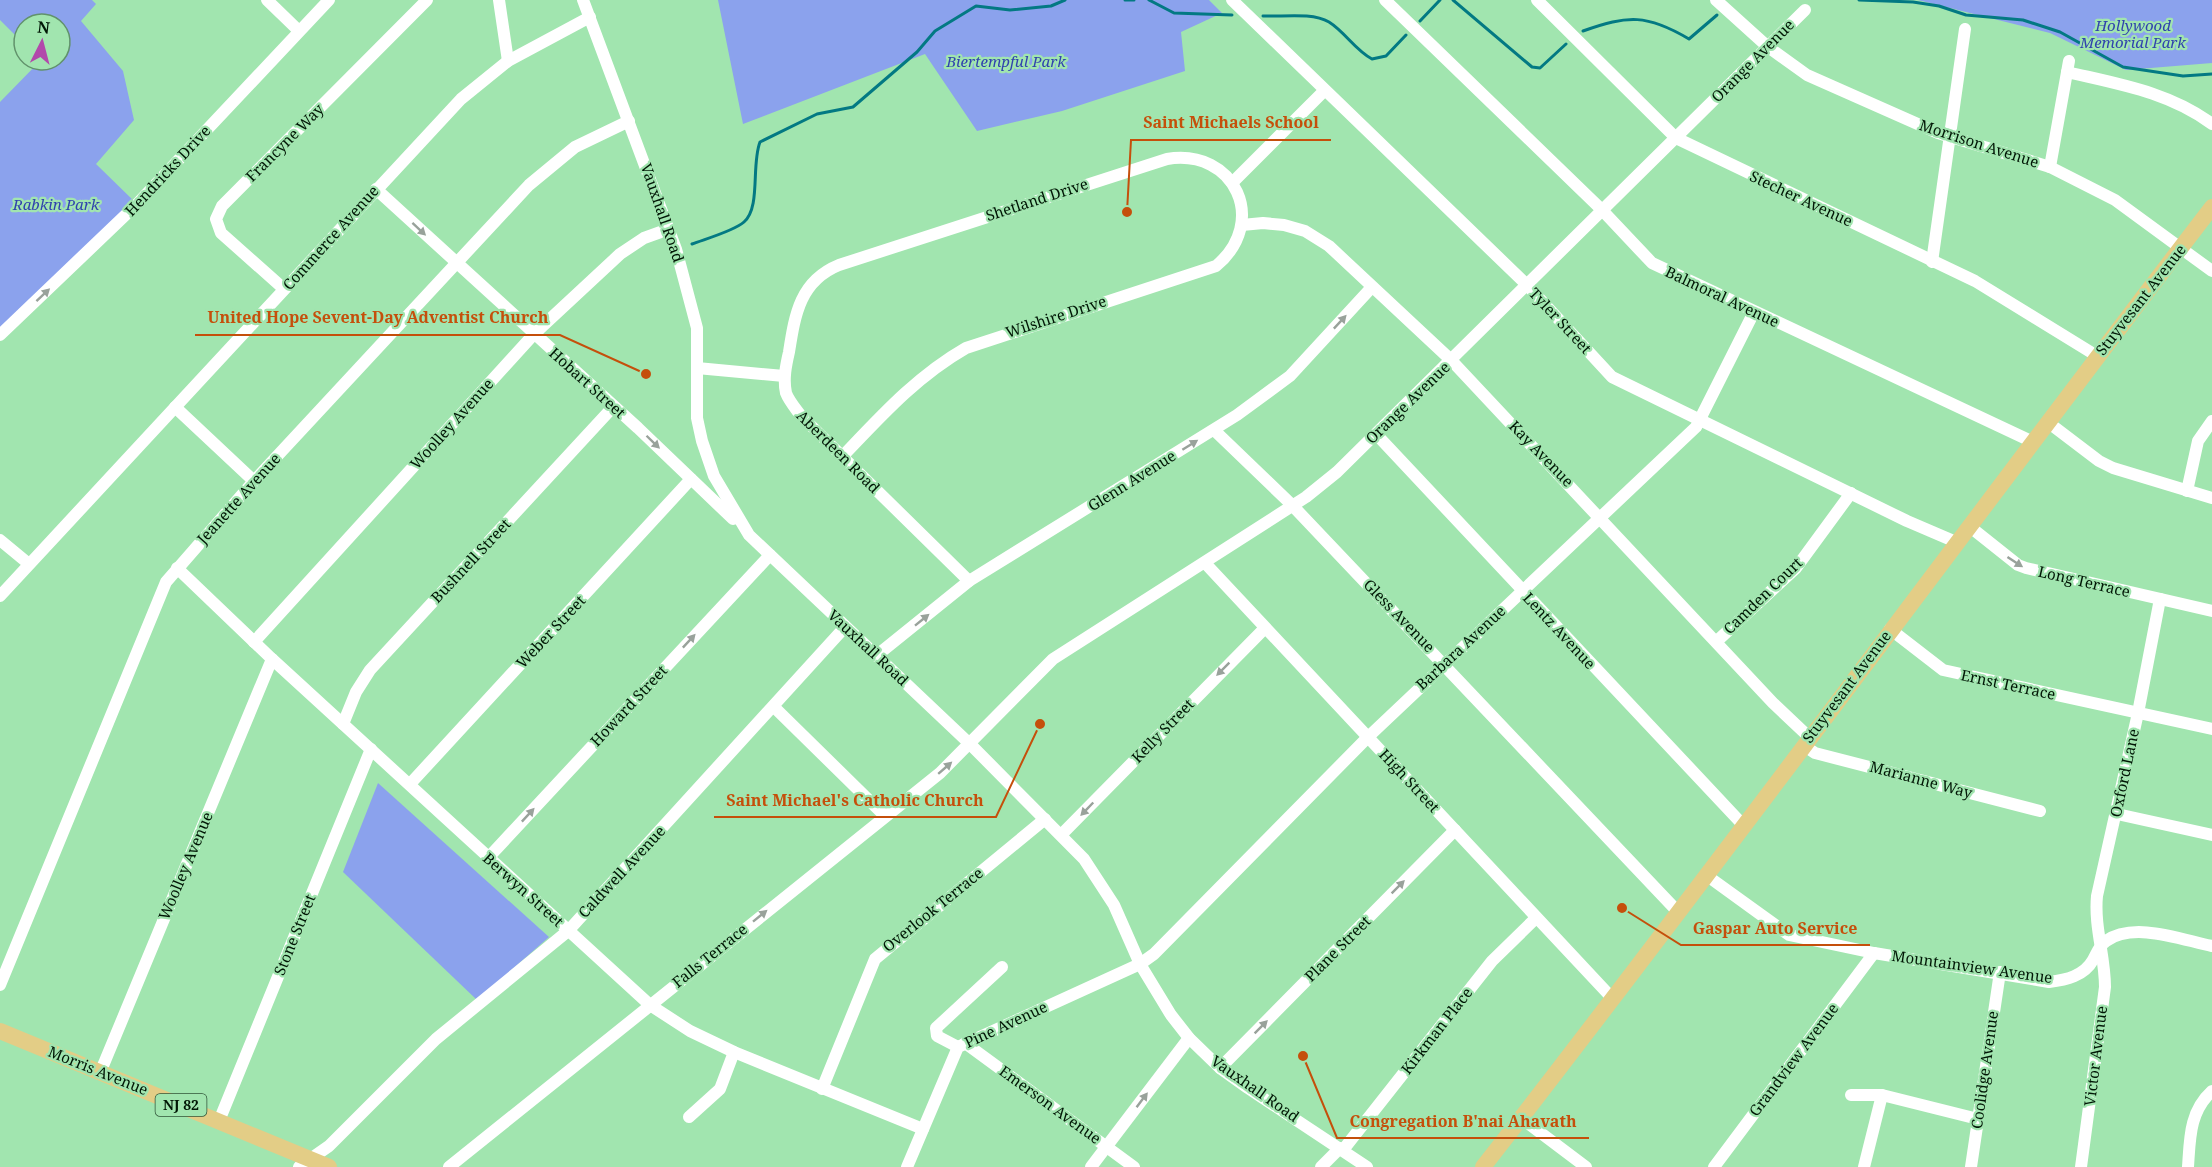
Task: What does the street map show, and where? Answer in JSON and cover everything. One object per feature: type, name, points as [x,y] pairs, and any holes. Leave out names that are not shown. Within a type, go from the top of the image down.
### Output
[{"type":"main road","name":"Stuyvesant Avenue","points":[[1483,1167],[1613,999],[1890,629],[2212,207]]},
{"type":"main road","name":"Morris Avenue","points":[[0,1031],[219,1121],[305,1163],[328,1167]]},
{"type":"street","points":[[267,0],[298,30]]},
{"type":"street","name":"Hendricks Drive","points":[[0,335],[107,235],[298,30],[329,0]]},
{"type":"street","name":"Francyne Way","points":[[284,289],[221,232],[216,219],[222,206],[427,0]]},
{"type":"street","points":[[499,0],[508,61]]},
{"type":"street","name":"Vauxhall Road","points":[[583,0],[669,229],[697,328],[698,418],[702,441],[714,476],[749,535],[971,745],[1062,834],[1084,859],[1105,891],[1140,964],[1171,1015],[1189,1038],[1221,1068],[1367,1167]]},
{"type":"street","name":"Tyler Street","points":[[1232,0],[1527,285],[1612,377],[1851,494],[1956,542]]},
{"type":"street","name":"Balmoral Avenue","points":[[1385,0],[1602,210],[1652,263],[2033,442]]},
{"type":"street","name":"Stecher Avenue","points":[[1536,0],[1676,138],[1974,281],[2097,356]]},
{"type":"street","name":"Morrison Avenue","points":[[1716,0],[1768,46],[1807,75],[1948,136],[2050,167],[2115,200],[2212,271]]},
{"type":"street","name":"Orange Avenue","points":[[971,745],[1031,678],[1053,659],[1205,563],[1337,472],[1805,10]]},
{"type":"street","name":"Commerce Avenue","points":[[0,596],[461,99],[508,61],[590,17]]},
{"type":"street","points":[[1932,262],[1965,28]]},
{"type":"street","points":[[2050,167],[2068,66],[2159,95],[2191,109],[2212,124]]},
{"type":"street","points":[[1242,225],[1242,206],[1232,183],[1324,91]]},
{"type":"street","name":"Jeanette Avenue","points":[[0,985],[164,585],[254,481],[455,262],[548,167],[575,147],[628,121]]},
{"type":"street","name":"Shetland Drive","points":[[784,376],[795,313],[800,299],[814,281],[839,265],[1167,159],[1185,156],[1209,163],[1232,183]]},
{"type":"street","name":"Hobart Street","points":[[376,189],[749,535]]},
{"type":"street","name":"Kay Avenue","points":[[1242,225],[1274,223],[1305,231],[1329,246],[1451,360],[1717,641],[1806,741]]},
{"type":"street","name":"Wilshire Drive","points":[[842,457],[908,388],[945,360],[989,339],[1212,268],[1233,248],[1242,225]]},
{"type":"street","name":"Woolley Avenue","points":[[254,642],[534,334],[620,254],[644,238],[669,229]]},
{"type":"street","name":"Glenn Avenue","points":[[876,656],[969,581],[1214,430],[1290,376],[1372,287]]},
{"type":"street","name":"Barbara Avenue","points":[[1140,964],[1154,954],[1367,738],[1702,420],[1754,312]]},
{"type":"street","points":[[697,368],[784,376]]},
{"type":"street","name":"Aberdeen Road","points":[[784,376],[786,394],[801,416],[969,581]]},
{"type":"street","points":[[175,407],[254,481]]},
{"type":"street","name":"Bushnell Street","points":[[343,724],[356,692],[370,670],[613,407]]},
{"type":"street","points":[[2187,491],[2198,441],[2212,421]]},
{"type":"street","points":[[2049,423],[2099,461],[2113,468],[2212,498]]},
{"type":"street","name":"Gless Avenue","points":[[1214,430],[1292,505],[1445,663],[1678,913]]},
{"type":"street","name":"Lentz Avenue","points":[[1376,434],[1744,826]]},
{"type":"street","name":"Weber Street","points":[[410,784],[691,479]]},
{"type":"street","name":"Camden Court","points":[[1717,641],[1796,568],[1851,494]]},
{"type":"street","name":"Long Terrace","points":[[1969,526],[2018,565],[2026,568],[2212,611]]},
{"type":"street","points":[[0,540],[29,564]]},
{"type":"street","name":"Howard Street","points":[[488,858],[770,555]]},
{"type":"street","name":"High Street","points":[[1205,563],[1613,999]]},
{"type":"street","name":"Berwyn Street","points":[[177,568],[272,659],[650,1005],[690,1031],[735,1052],[923,1129]]},
{"type":"street","name":"Oxford Lane","points":[[2100,946],[2096,917],[2097,896],[2138,713],[2160,599]]},
{"type":"street","name":"Caldwell Avenue","points":[[305,1163],[329,1146],[436,1039],[568,931],[845,627]]},
{"type":"street","name":"Kelly Street","points":[[1062,834],[1265,628]]},
{"type":"street","name":"Ernst Terrace","points":[[1890,629],[1943,670],[2212,729]]},
{"type":"street","name":"Woolley Avenue","points":[[100,1073],[272,659]]},
{"type":"street","points":[[774,707],[884,815]]},
{"type":"street","name":"Marianne Way","points":[[1806,741],[1815,753],[2040,811]]},
{"type":"street","name":"Falls Terrace","points":[[449,1167],[884,815],[940,773],[971,745]]},
{"type":"street","name":"Stone Street","points":[[219,1121],[371,749]]},
{"type":"street","points":[[2116,813],[2212,836]]},
{"type":"street","name":"Overlook Terrace","points":[[822,1089],[875,959],[1045,819]]},
{"type":"street","name":"Plane Street","points":[[1221,1068],[1455,830]]},
{"type":"street","name":"Mountainview Avenue","points":[[1706,875],[1789,935],[1874,953],[2000,972],[2049,982],[2066,979],[2084,971],[2100,946]]},
{"type":"street","name":"Kirkman Place","points":[[1321,1167],[1342,1149],[1492,961],[1536,918]]},
{"type":"street","points":[[2100,946],[2115,937],[2149,933],[2212,946]]},
{"type":"street","name":"Victor Avenue","points":[[2081,1167],[2105,987],[2105,964],[2100,946]]},
{"type":"street","name":"Grandview Avenue","points":[[1714,1167],[1874,953]]},
{"type":"street","name":"Pine Avenue","points":[[907,1167],[961,1045],[1140,964]]},
{"type":"street","name":"Emerson Avenue","points":[[1002,968],[936,1028],[937,1036],[961,1045],[1134,1167]]},
{"type":"street","name":"Coolidge Avenue","points":[[1971,1167],[2000,972]]},
{"type":"street","points":[[1091,1167],[1189,1038]]},
{"type":"street","points":[[689,1117],[720,1089],[735,1052]]},
{"type":"street","points":[[2188,1167],[2193,1118],[2202,1102],[2212,1091]]},
{"type":"street","points":[[1851,1095],[1882,1095],[1978,1119]]},
{"type":"street","points":[[1864,1167],[1882,1095]]},
{"type":"street","points":[[1521,1118],[1586,1167]]},
{"type":"green space","name":"Rabkin Park","points":[[0,0],[92,0],[96,4],[81,21],[123,71],[134,120],[96,164],[137,204],[0,337],[0,102],[29,72],[72,72],[72,12],[12,12],[12,32],[0,20]]},
{"type":"green space","name":"Biertempful Park","points":[[718,0],[1209,0],[1222,13],[1181,32],[1185,71],[1062,111],[977,131],[925,54],[743,124]]},
{"type":"green space","name":"Hollywood Memorial Park","points":[[1918,0],[2212,0],[2212,63],[2126,70],[2050,33]]},
{"type":"green space","points":[[378,783],[549,937],[477,1000],[343,872]]},
{"type":"waterway","points":[[692,244],[733,229],[744,222],[749,215],[754,196],[757,151],[760,142],[817,114],[853,107],[917,52],[935,31],[976,6],[1010,10],[1051,6],[1065,0]]},
{"type":"waterway","points":[[1125,0],[1134,0]]},
{"type":"waterway","points":[[1149,0],[1174,13],[1232,15]]},
{"type":"waterway","points":[[1420,21],[1440,0]]},
{"type":"waterway","points":[[1453,0],[1532,67],[1540,68],[1566,44]]},
{"type":"waterway","points":[[1859,0],[1913,2],[1939,6],[1966,15],[2023,20],[2060,32],[2123,67],[2183,76],[2212,74]]},
{"type":"waterway","points":[[1583,31],[1613,22],[1637,20],[1661,25],[1689,39],[1717,15]]},
{"type":"waterway","points":[[1263,16],[1306,16],[1322,19],[1335,26],[1360,51],[1372,59],[1386,56],[1406,35]]},
{"type":"place","name":"Saint Michaels School","points":[[1127,212]]},
{"type":"place","name":"United Hope Sevent-Day Adventist Church","points":[[646,374]]},
{"type":"place","name":"Saint Michael's Catholic Church","points":[[1040,724]]},
{"type":"place","name":"Gaspar Auto Service","points":[[1622,908]]},
{"type":"place","name":"Congregation B'nai Ahavath","points":[[1303,1056]]}]
